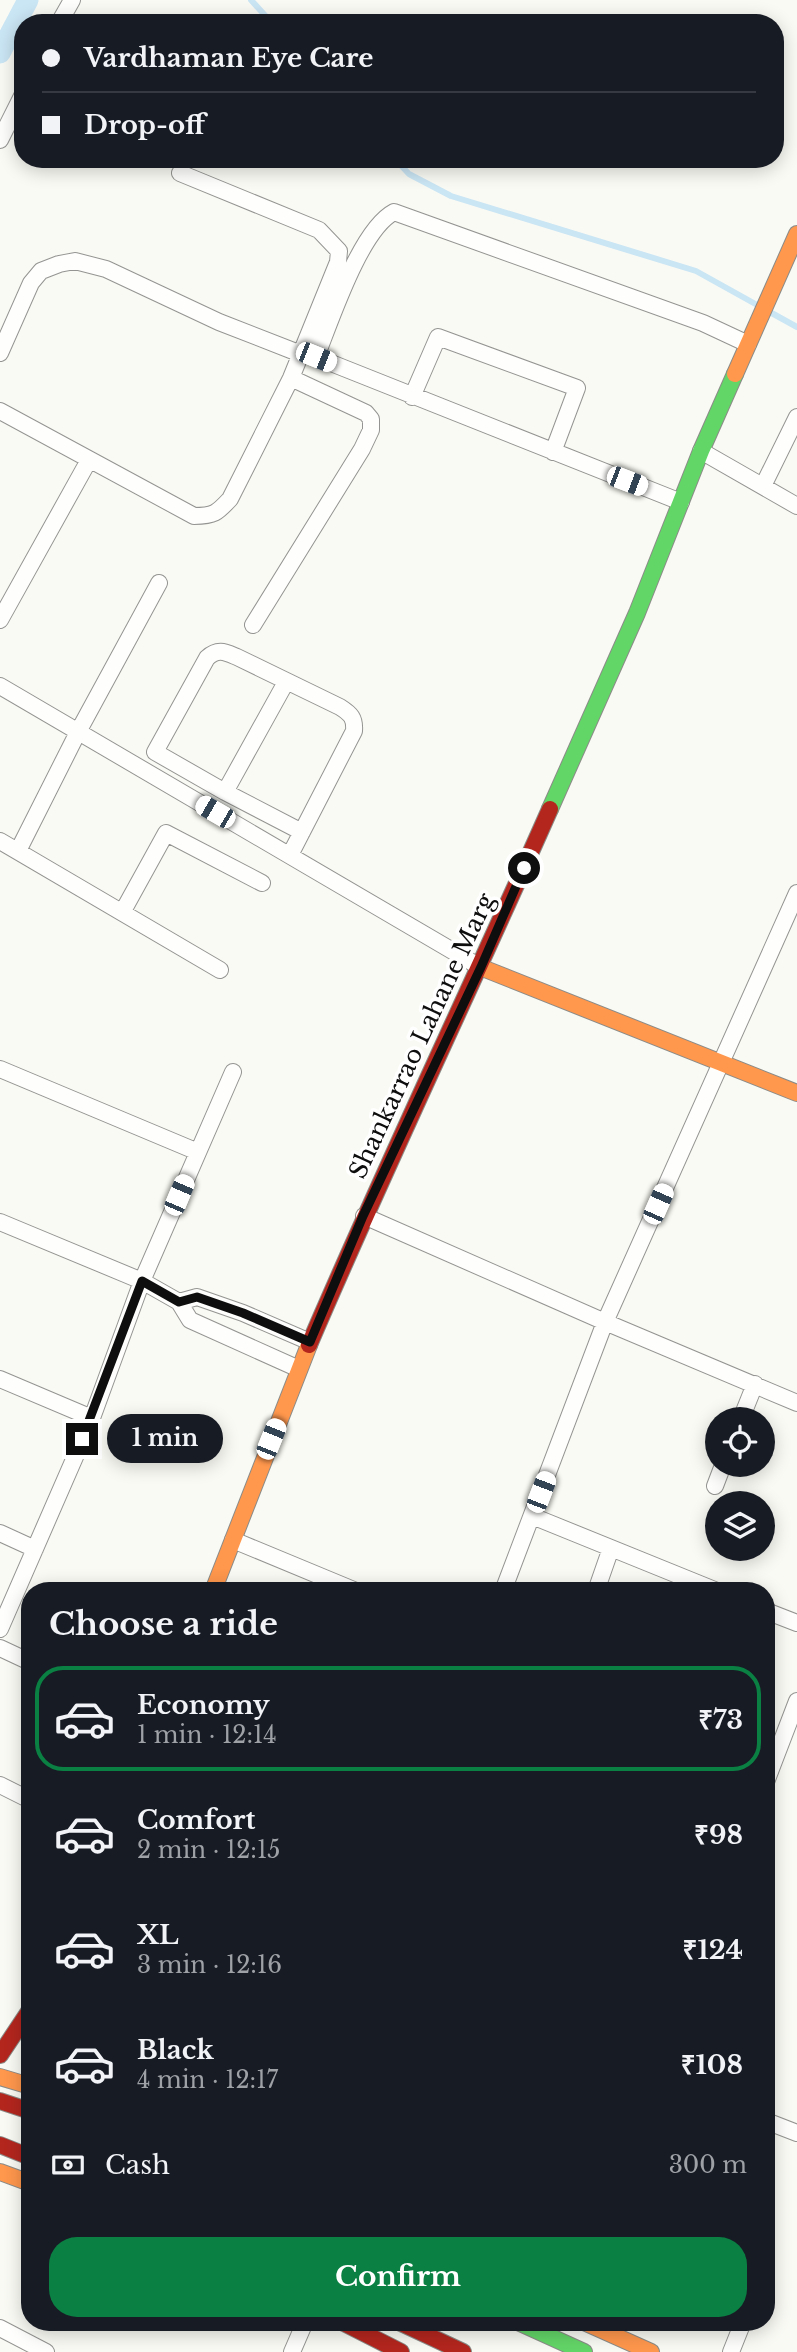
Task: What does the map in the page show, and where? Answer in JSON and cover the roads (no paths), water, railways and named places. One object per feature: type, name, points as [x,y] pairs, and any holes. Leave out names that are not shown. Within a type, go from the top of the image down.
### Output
[{"type":"main road","name":"Shankarrao Lahane Marg","points":[[217,1582],[299,1369],[363,1216],[481,967],[637,613],[701,450],[797,234]]},
{"type":"main road","points":[[481,967],[797,1093]]},
{"type":"main road","points":[[0,2055],[21,2024]]},
{"type":"main road","points":[[0,2077],[21,2084]]},
{"type":"main road","points":[[0,2102],[21,2108]]},
{"type":"main road","points":[[0,2145],[21,2153]]},
{"type":"main road","points":[[0,2172],[21,2180]]},
{"type":"main road","points":[[360,2331],[401,2352]]},
{"type":"main road","points":[[418,2331],[463,2352]]},
{"type":"main road","points":[[538,2331],[584,2352]]},
{"type":"main road","points":[[604,2331],[651,2352]]},
{"type":"street","points":[[0,140],[14,112]]},
{"type":"street","points":[[0,411],[194,516],[208,516],[218,512],[230,499],[291,378],[338,262],[339,251],[319,230],[180,173]]},
{"type":"street","points":[[681,502],[316,357],[359,255],[382,218],[394,212],[703,323],[748,344]]},
{"type":"street","points":[[0,353],[31,283],[41,271],[75,261],[106,269],[219,322],[301,354]]},
{"type":"street","points":[[412,397],[438,337],[577,388],[553,452]]},
{"type":"street","points":[[253,625],[362,449],[371,430],[371,418],[366,413],[291,378]]},
{"type":"street","points":[[763,486],[797,417]]},
{"type":"street","points":[[701,450],[797,506]]},
{"type":"street","points":[[0,620],[89,460]]},
{"type":"street","points":[[18,851],[78,732],[159,583]]},
{"type":"street","points":[[290,855],[302,832],[354,731],[355,721],[351,714],[340,707],[237,657],[221,651],[213,652],[207,658],[155,752],[302,832]]},
{"type":"street","points":[[225,792],[286,682]]},
{"type":"street","points":[[0,686],[481,967]]},
{"type":"street","points":[[123,911],[166,833],[262,883]]},
{"type":"street","points":[[0,841],[220,970]]},
{"type":"street","points":[[506,1582],[606,1322],[797,893]]},
{"type":"street","points":[[0,1069],[198,1152]]},
{"type":"street","points":[[0,1629],[92,1418],[142,1281],[233,1072]]},
{"type":"street","points":[[363,1216],[797,1403]]},
{"type":"street","points":[[0,1222],[142,1281],[179,1302],[190,1320],[299,1369]]},
{"type":"street","points":[[179,1302],[197,1297],[243,1313],[310,1342]]},
{"type":"street","points":[[0,1379],[92,1418]]},
{"type":"street","points":[[746,1407],[755,1384]]},
{"type":"street","points":[[715,1486],[718,1477]]},
{"type":"street","points":[[532,1516],[695,1582]]},
{"type":"street","points":[[0,1533],[35,1549]]},
{"type":"street","points":[[233,1540],[334,1582]]},
{"type":"street","points":[[599,1582],[611,1548]]},
{"type":"street","points":[[775,1614],[797,1623]]},
{"type":"street","points":[[0,1648],[21,1658]]},
{"type":"street","points":[[775,1764],[793,1727],[797,1701]]},
{"type":"street","points":[[0,1785],[21,1796]]},
{"type":"street","points":[[775,2124],[797,2133]]},
{"type":"street","points":[[0,2328],[46,2352]]},
{"type":"street","points":[[292,2352],[301,2331]]},
{"type":"street","points":[[732,2352],[740,2331]]},
{"type":"waterway","points":[[21,14],[28,0]]},
{"type":"waterway","points":[[251,0],[264,14]]},
{"type":"waterway","points":[[0,53],[14,26]]},
{"type":"waterway","points":[[403,168],[409,174],[451,196],[696,271],[759,306]]},
{"type":"waterway","points":[[768,311],[797,327]]}]
